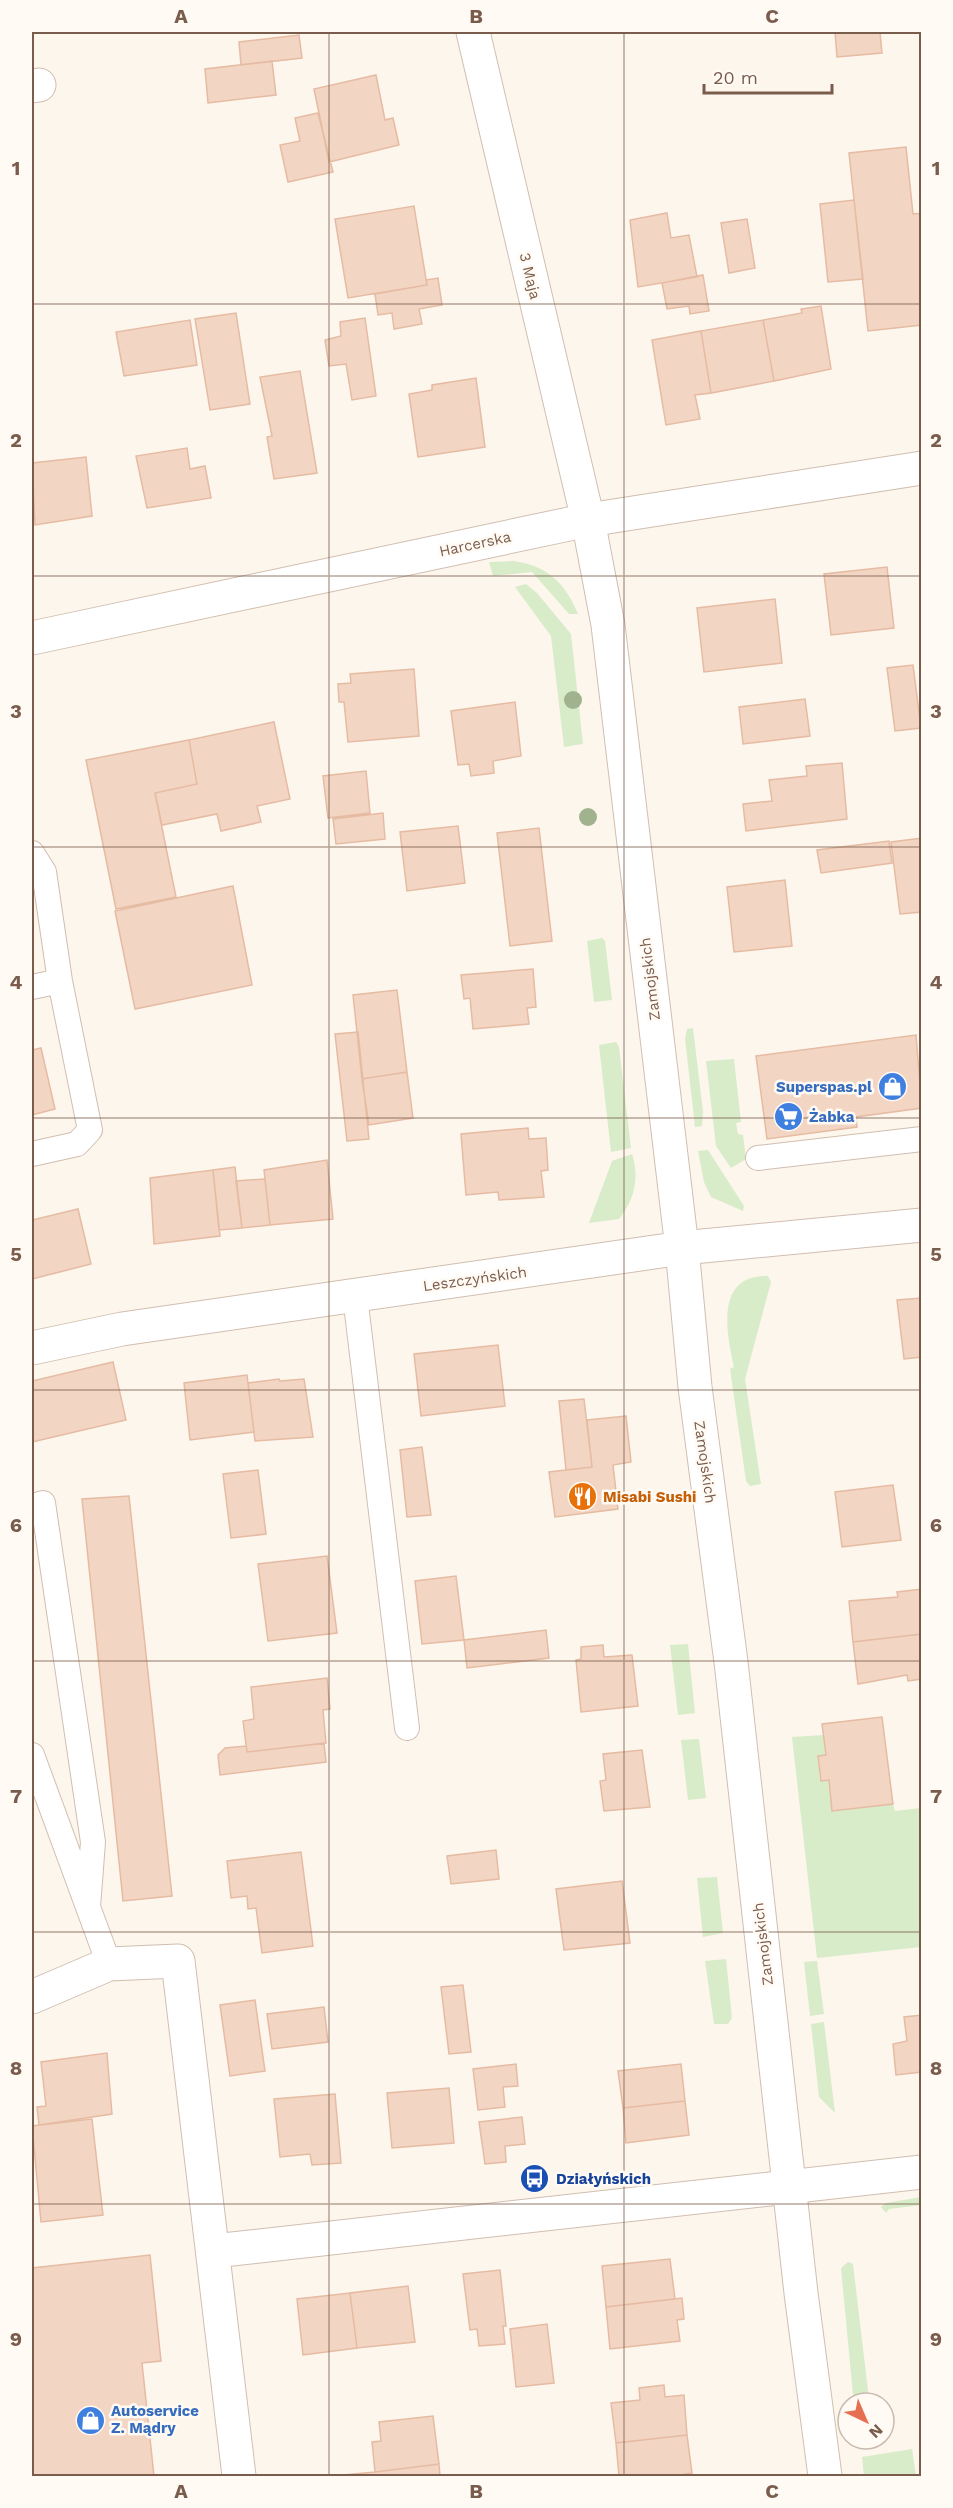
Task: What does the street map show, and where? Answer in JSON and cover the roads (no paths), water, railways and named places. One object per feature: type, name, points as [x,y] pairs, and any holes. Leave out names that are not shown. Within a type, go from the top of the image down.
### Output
[{"type":"street","name":"3 Maja","points":[[473,32],[588,520]]},
{"type":"street","name":"Harcerska","points":[[32,638],[588,520],[921,468]]},
{"type":"street","name":"Zamojskich","points":[[588,520],[608,625],[618,700],[682,1248],[695,1387],[731,1662],[801,2293],[825,2476]]},
{"type":"street","name":"Leszczyńskich","points":[[32,1348],[122,1329],[682,1248],[921,1225]]},
{"type":"street","points":[[32,1997],[109,1964],[178,1961],[239,2476]]},
{"type":"street","points":[[214,2251],[921,2172]]},
{"type":"lane","points":[[32,853],[44,872],[60,981],[90,1130],[77,1144],[32,1154]]},
{"type":"lane","points":[[32,987],[60,981]]},
{"type":"lane","points":[[758,1158],[921,1139]]},
{"type":"lane","points":[[355,1296],[407,1728]]},
{"type":"lane","points":[[32,1506],[43,1503],[93,1842],[88,1907]]},
{"type":"lane","points":[[32,1755],[109,1964]]},
{"type":"place","name":"Superspas.pl","points":[[893,1087]]},
{"type":"place","name":"Żabka","points":[[788,1117]]},
{"type":"place","name":"Misabi Sushi","points":[[582,1497]]},
{"type":"place","name":"Działyńskich","points":[[535,2179]]},
{"type":"place","name":"Autoservice Z. Mądry","points":[[90,2420]]}]
